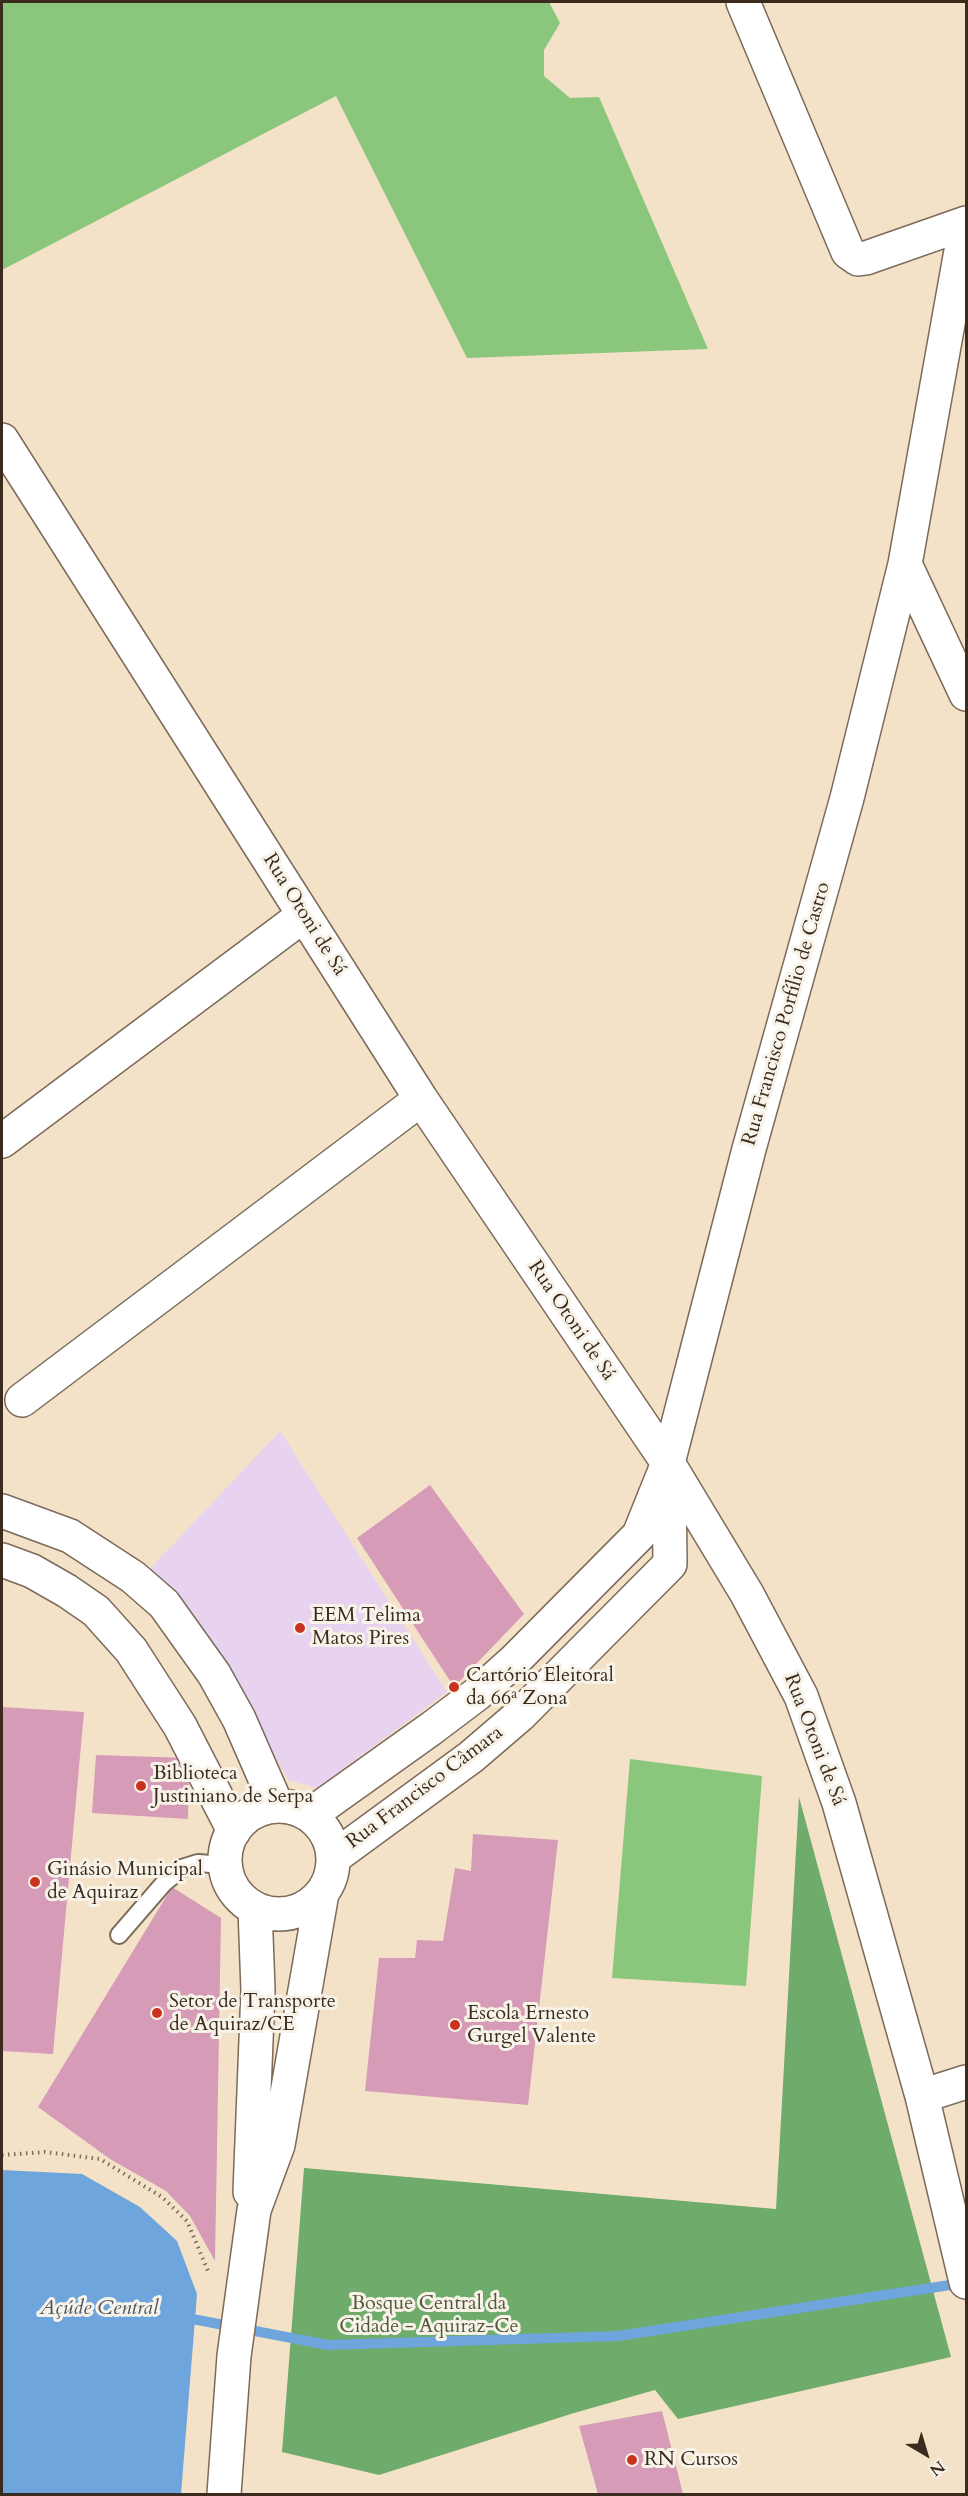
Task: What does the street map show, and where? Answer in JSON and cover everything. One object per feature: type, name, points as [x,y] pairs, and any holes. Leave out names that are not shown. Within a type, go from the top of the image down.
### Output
[{"type":"street","points":[[742,2],[848,252],[858,259],[866,258],[966,223]]},
{"type":"street","name":"Rua Francisco Porfílio de Castro","points":[[668,1464],[748,1149],[847,798],[905,564],[966,223]]},
{"type":"street","name":"Rua Otoni de Sá","points":[[2,440],[421,1100],[668,1464],[747,1594],[801,1696],[839,1803],[922,2096],[966,2282]]},
{"type":"street","points":[[905,564],[966,694]]},
{"type":"street","points":[[2,1141],[304,915]]},
{"type":"street","points":[[22,1400],[421,1100]]},
{"type":"street","points":[[310,1815],[477,1694],[514,1660],[639,1535],[668,1464]]},
{"type":"street","name":"Rua Francisco Câmara","points":[[333,1858],[471,1757],[520,1715],[670,1564],[668,1464]]},
{"type":"street","points":[[2,1511],[70,1536],[133,1577],[164,1604],[214,1674],[239,1719],[277,1806]]},
{"type":"street","points":[[2,1560],[32,1571],[96,1611],[131,1650],[180,1726],[234,1831]]},
{"type":"street","points":[[224,2494],[234,2356],[254,2210],[278,2145],[322,1893],[331,1876],[333,1858],[330,1841],[322,1826],[310,1815],[294,1807],[277,1806],[260,1809],[245,1818],[234,1831],[226,1846],[225,1864],[235,1890],[255,1909],[273,1914],[292,1913],[322,1893]]},
{"type":"street","points":[[254,2210],[250,2188],[258,1990],[255,1909]]},
{"type":"street","points":[[922,2096],[966,2082]]},
{"type":"lane","points":[[119,1935],[164,1883],[182,1868],[198,1863],[225,1864]]},
{"type":"path","points":[[2,2155],[45,2152],[100,2159],[162,2197],[187,2221],[208,2268],[210,2280]]},
{"type":"shaded area","name":"EEM Telima Matos Pires","points":[[280,1431],[447,1692],[317,1788],[288,1780],[240,1687],[150,1569]]},
{"type":"green space","points":[[2,2],[549,2],[560,23],[544,50],[544,76],[570,98],[599,97],[708,349],[467,358],[336,96],[2,270]]},
{"type":"green space","points":[[630,1759],[762,1776],[746,1986],[612,1978]]},
{"type":"green space","name":"Bosque Central da Cidade - Aquiraz-Ce","points":[[799,1797],[951,2357],[678,2419],[655,2390],[574,2413],[379,2475],[282,2452],[304,2168],[776,2209]]},
{"type":"water","name":"Açúde Central","points":[[2,2170],[82,2174],[140,2207],[177,2241],[197,2294],[181,2494],[2,2494]]},
{"type":"building","points":[[430,1485],[524,1614],[454,1687],[357,1538]]},
{"type":"building","name":"Ginásio Municipal de Aquiraz","points":[[2,1707],[84,1712],[53,2054],[2,2051]]},
{"type":"building","name":"Biblioteca Justiniano de Serpa","points":[[96,1755],[189,1758],[188,1819],[92,1813]]},
{"type":"building","name":"Escola Ernesto Gurgel Valente","points":[[473,1834],[558,1840],[528,2105],[365,2091],[379,1958],[415,1958],[417,1940],[443,1941],[455,1868],[471,1871]]},
{"type":"building","name":"Setor de Transporte de Aquiraz/CE","points":[[172,1887],[221,1918],[215,2261],[190,2216],[166,2191],[110,2159],[38,2107]]},
{"type":"building","name":"RN Cursos","points":[[662,2411],[683,2494],[598,2494],[579,2426]]},
{"type":"waterway","points":[[182,2317],[328,2345],[618,2336],[963,2283]]},
{"type":"place","name":"EEM Telima Matos Pires","points":[[300,1628]]},
{"type":"place","name":"Cartório Eleitoral da 66ª Zona","points":[[454,1687]]},
{"type":"place","name":"Biblioteca Justiniano de Serpa","points":[[141,1786]]},
{"type":"place","name":"Ginásio Municipal de Aquiraz","points":[[35,1882]]},
{"type":"place","name":"Setor de Transporte de Aquiraz/CE","points":[[157,2013]]},
{"type":"place","name":"Escola Ernesto Gurgel Valente","points":[[455,2025]]},
{"type":"place","name":"RN Cursos","points":[[632,2460]]}]
